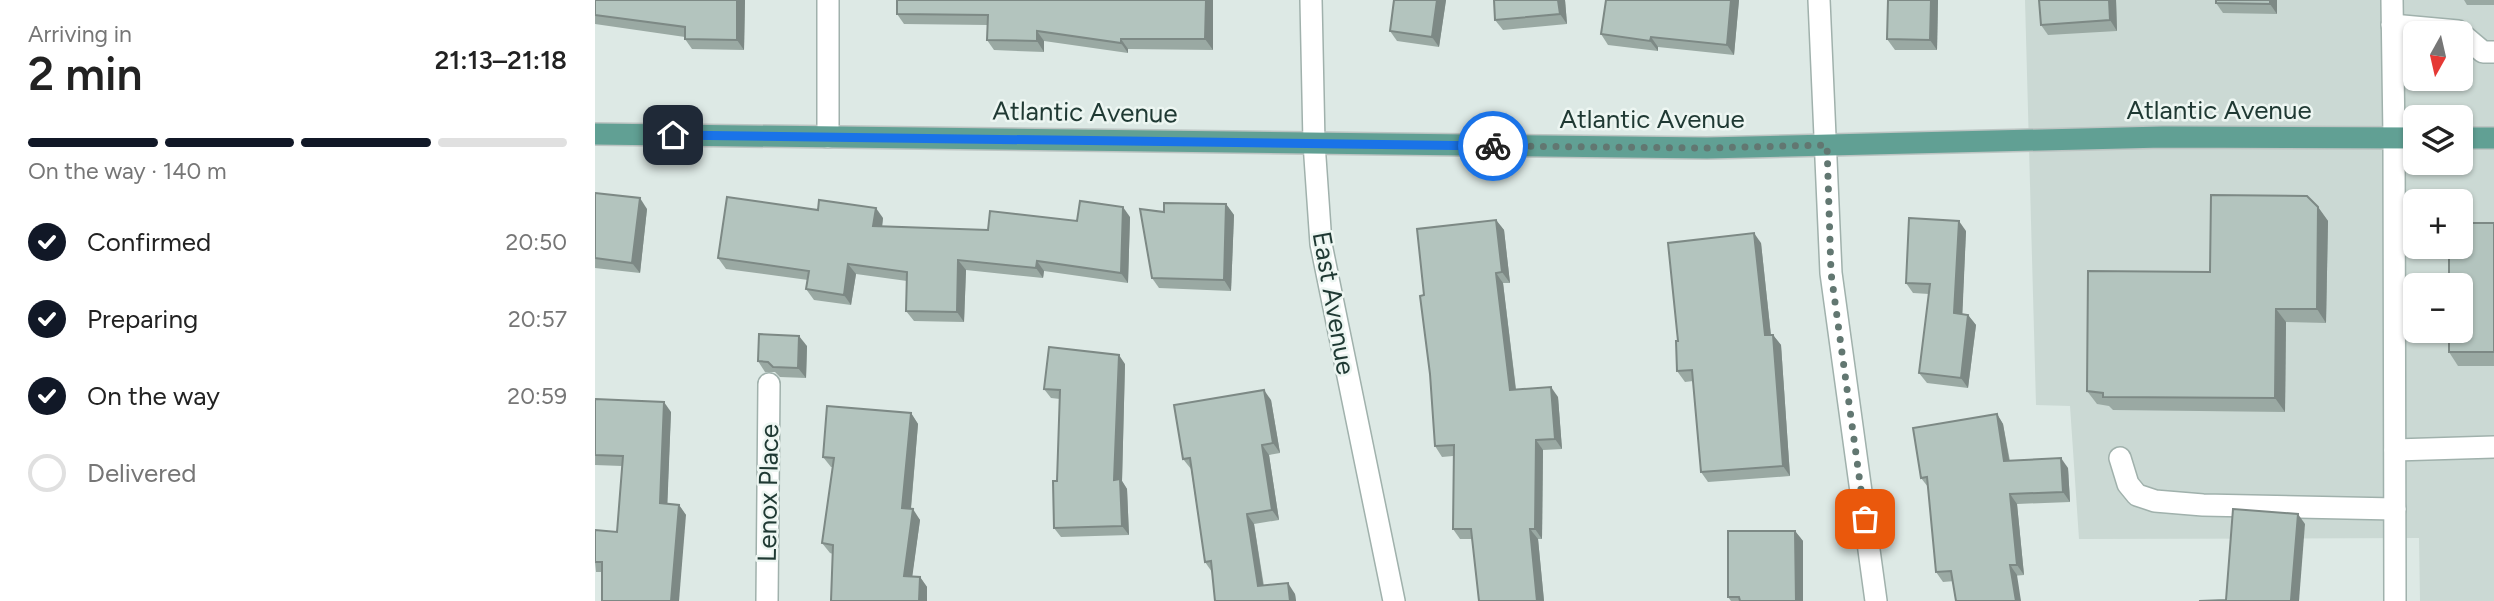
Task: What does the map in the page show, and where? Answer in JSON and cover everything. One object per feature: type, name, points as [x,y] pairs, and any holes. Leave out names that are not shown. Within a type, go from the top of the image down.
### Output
[{"type":"main road","name":"Atlantic Avenue","points":[[595,134],[1707,148],[2164,137],[2403,138]]},
{"type":"main road","points":[[2473,138],[2494,138]]},
{"type":"street","points":[[828,0],[828,137]]},
{"type":"street","name":"East Avenue","points":[[1311,0],[1314,143],[1321,244],[1394,601]]},
{"type":"street","points":[[1819,0],[1831,273],[1876,601]]},
{"type":"street","points":[[2392,0],[2392,25],[2403,121]]},
{"type":"street","points":[[2392,25],[2458,31],[2483,52],[2494,52]]},
{"type":"street","points":[[2395,601],[2395,450],[2404,175]]},
{"type":"street","name":"Lenox Place","points":[[767,601],[769,384]]},
{"type":"street","points":[[2395,450],[2494,447]]},
{"type":"street","points":[[2120,458],[2129,484],[2137,495],[2155,500],[2203,505],[2395,509]]},
{"type":"shaded area","points":[[2025,0],[2494,0],[2494,601],[2420,601],[2419,538],[2079,539],[2070,406],[2036,405]]},
{"type":"building","points":[[595,0],[737,0],[737,40],[685,39],[685,27],[595,15]]},
{"type":"building","points":[[897,0],[1206,0],[1205,39],[1121,39],[1121,43],[1037,31],[1037,41],[987,40],[988,15],[897,14]]},
{"type":"building","points":[[1394,0],[1437,0],[1432,37],[1390,31]]},
{"type":"building","points":[[1494,0],[1558,0],[1560,14],[1495,20]]},
{"type":"building","points":[[1606,0],[1731,0],[1727,45],[1651,37],[1650,41],[1601,34]]},
{"type":"building","points":[[1888,0],[1931,0],[1930,40],[1887,39]]},
{"type":"building","points":[[2039,0],[2109,0],[2110,20],[2041,25]]},
{"type":"building","points":[[2216,0],[2270,0],[2270,4],[2216,3]]},
{"type":"building","points":[[595,193],[640,198],[632,263],[595,258]]},
{"type":"building","points":[[2211,195],[2307,196],[2318,207],[2317,309],[2276,309],[2275,398],[2103,397],[2103,393],[2087,391],[2088,271],[2210,272]]},
{"type":"building","points":[[727,197],[818,210],[819,200],[876,208],[873,226],[988,230],[990,211],[1077,221],[1080,201],[1123,207],[1121,273],[1037,261],[1036,268],[958,260],[957,312],[906,311],[907,272],[848,264],[844,295],[806,289],[809,271],[718,258]]},
{"type":"building","points":[[1164,203],[1226,204],[1224,280],[1152,278],[1140,209],[1164,212]]},
{"type":"building","points":[[1909,218],[1959,221],[1954,313],[1968,315],[1961,378],[1919,373],[1930,284],[1906,283]]},
{"type":"building","points":[[1496,220],[1502,272],[1496,273],[1510,390],[1551,387],[1555,439],[1536,440],[1535,529],[1530,529],[1537,601],[1479,601],[1471,529],[1453,529],[1454,445],[1435,446],[1430,374],[1420,296],[1424,295],[1417,229]]},
{"type":"building","points":[[2473,223],[2494,223],[2494,352],[2449,352],[2449,343],[2473,343],[2473,273],[2449,273],[2449,259],[2473,259]]},
{"type":"building","points":[[1754,233],[1765,335],[1773,335],[1783,466],[1701,472],[1692,370],[1677,371],[1678,341],[1668,243]]},
{"type":"building","points":[[759,334],[799,336],[798,368],[773,367],[768,362],[758,361]]},
{"type":"building","points":[[1049,347],[1119,355],[1114,480],[1120,479],[1122,526],[1054,528],[1053,481],[1057,481],[1060,390],[1044,389]]},
{"type":"building","points":[[1264,390],[1273,443],[1262,445],[1272,510],[1247,514],[1258,586],[1288,583],[1290,601],[1215,601],[1211,561],[1205,562],[1190,458],[1183,459],[1174,405]]},
{"type":"building","points":[[595,399],[664,402],[660,503],[679,505],[671,601],[602,601],[602,562],[595,562],[595,530],[617,532],[623,456],[595,455]]},
{"type":"building","points":[[827,406],[911,413],[902,508],[913,509],[904,576],[920,577],[919,601],[831,601],[833,545],[822,543],[834,458],[823,457]]},
{"type":"building","points":[[1997,414],[2004,461],[2061,458],[2063,492],[2010,494],[2017,565],[2010,565],[2016,601],[1956,601],[1951,571],[1936,572],[1927,477],[1921,478],[1913,428]]},
{"type":"building","points":[[2233,509],[2298,514],[2291,600],[2296,601],[2199,601],[2226,600]]},
{"type":"building","points":[[1728,531],[1795,531],[1796,601],[1740,601],[1739,597],[1728,597]]},
{"type":"way so far","points":[[1493,146],[1707,148],[1827,145],[1831,273],[1865,519]]},
{"type":"route","points":[[673,135],[1493,146]]}]
